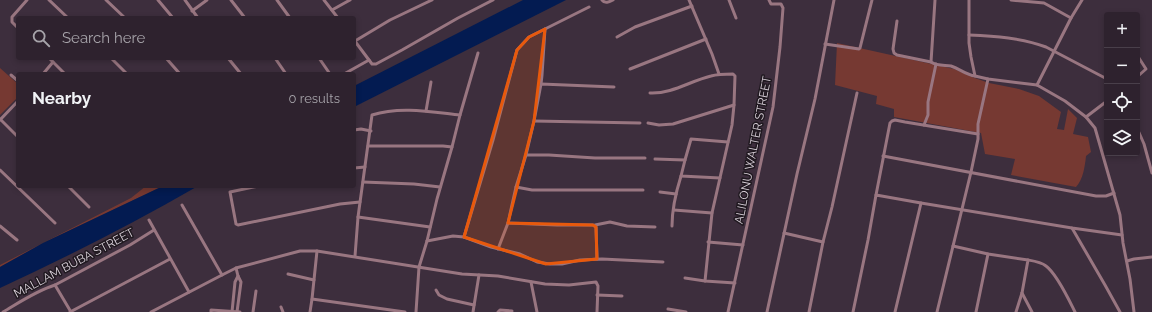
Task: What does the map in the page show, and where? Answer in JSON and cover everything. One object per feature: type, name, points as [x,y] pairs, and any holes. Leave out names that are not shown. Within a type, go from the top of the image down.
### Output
[{"type":"street","points":[[16,26],[12,22],[12,17],[27,0]]},
{"type":"street","points":[[49,0],[66,16]]},
{"type":"street","points":[[106,0],[123,16]]},
{"type":"street","points":[[158,0],[171,16]]},
{"type":"street","points":[[185,0],[196,16]]},
{"type":"street","points":[[192,11],[208,0]]},
{"type":"street","points":[[231,0],[243,16]]},
{"type":"street","points":[[277,0],[289,16]]},
{"type":"street","points":[[324,0],[336,16]]},
{"type":"street","points":[[332,10],[350,0]]},
{"type":"street","points":[[356,39],[390,20],[432,0]]},
{"type":"street","points":[[356,41],[372,64],[376,64],[493,0]]},
{"type":"street","points":[[602,0],[607,3],[613,0]]},
{"type":"street","points":[[689,0],[719,74]]},
{"type":"street","points":[[728,0],[736,18]]},
{"type":"street","name":"ALILONU WALTER STREET","points":[[728,312],[773,108],[780,46],[782,6],[781,4],[771,4],[769,0]]},
{"type":"street","points":[[767,312],[815,99],[834,0]]},
{"type":"street","points":[[825,44],[859,49],[872,0]]},
{"type":"street","points":[[931,62],[935,0]]},
{"type":"street","points":[[969,0],[970,57],[975,76]]},
{"type":"street","points":[[1011,0],[1044,3],[1071,18]]},
{"type":"street","points":[[1037,85],[1071,18],[1082,0]]},
{"type":"street","points":[[617,37],[635,27],[692,6]]},
{"type":"street","points":[[464,237],[493,140],[517,50],[529,37],[589,7]]},
{"type":"street","points":[[897,21],[893,49],[894,53],[897,55],[951,66],[971,76],[1037,85],[1065,101],[1086,117],[1095,128],[1120,215],[1134,312]]},
{"type":"street","points":[[498,249],[508,223],[516,186],[526,155],[534,120],[541,84],[546,29]]},
{"type":"street","points":[[969,35],[992,36],[1027,41],[1042,45],[1104,77]]},
{"type":"street","points":[[630,69],[706,39]]},
{"type":"street","points":[[416,312],[419,267],[478,53]]},
{"type":"street","points":[[112,60],[125,72]]},
{"type":"street","points":[[168,60],[178,72]]},
{"type":"street","points":[[230,60],[239,72]]},
{"type":"street","points":[[276,60],[285,72]]},
{"type":"street","points":[[320,60],[329,72]]},
{"type":"street","points":[[348,72],[369,60]]},
{"type":"street","points":[[1140,60],[1146,69],[1140,74]]},
{"type":"street","points":[[45,72],[53,62],[63,72]]},
{"type":"street","points":[[924,125],[928,115],[928,102],[936,64]]},
{"type":"street","points":[[650,93],[658,93],[677,88],[719,74],[733,74],[735,76],[732,125],[712,213],[705,281]]},
{"type":"street","points":[[11,75],[16,80]]},
{"type":"street","points":[[937,312],[971,172],[978,139],[978,124],[988,79]]},
{"type":"street","points":[[426,111],[431,82]]},
{"type":"street","points":[[541,84],[614,86]]},
{"type":"street","points":[[809,312],[823,242],[858,93]]},
{"type":"street","points":[[16,103],[0,120],[16,135]]},
{"type":"street","points":[[1086,117],[1104,103]]},
{"type":"street","points":[[648,122],[659,125],[673,124],[734,105]]},
{"type":"street","points":[[355,256],[358,217],[372,116],[375,114],[398,111],[426,111],[460,115]]},
{"type":"street","points":[[534,120],[640,123]]},
{"type":"street","points":[[853,312],[890,123],[896,120],[978,134]]},
{"type":"street","points":[[356,130],[371,130]]},
{"type":"street","points":[[1140,135],[1152,173]]},
{"type":"street","points":[[672,226],[672,215],[676,194],[691,139],[728,142]]},
{"type":"street","points":[[368,146],[452,147]]},
{"type":"street","points":[[526,155],[595,158],[645,158]]},
{"type":"street","points":[[883,156],[1096,196],[1106,196],[1114,193]]},
{"type":"street","points":[[655,159],[685,160]]},
{"type":"street","points":[[356,168],[365,167]]},
{"type":"street","points":[[0,170],[16,185]]},
{"type":"street","points":[[682,176],[720,178]]},
{"type":"street","points":[[363,182],[414,184],[440,187]]},
{"type":"street","points":[[516,186],[532,190],[643,190]]},
{"type":"street","points":[[19,188],[55,223]]},
{"type":"street","points":[[70,188],[89,208]]},
{"type":"street","points":[[249,188],[230,192],[236,224],[238,225],[340,204],[360,202]]},
{"type":"street","points":[[660,192],[676,194]]},
{"type":"street","points":[[876,195],[962,211],[1122,235]]},
{"type":"street","points":[[895,312],[921,203]]},
{"type":"street","points":[[182,205],[222,275]]},
{"type":"street","points":[[674,210],[712,213]]},
{"type":"street","points":[[358,217],[430,227]]},
{"type":"street","points":[[148,220],[189,292]]},
{"type":"street","points":[[508,223],[595,226],[610,222],[627,226],[655,227]]},
{"type":"street","points":[[0,226],[17,240]]},
{"type":"street","points":[[595,226],[597,259]]},
{"type":"street","points":[[1072,228],[1106,285],[1120,312]]},
{"type":"street","name":"MALLAM BUBA STREET","points":[[3,312],[130,245],[154,230]]},
{"type":"street","points":[[784,233],[823,242]]},
{"type":"street","points":[[427,241],[452,236],[464,237],[498,249],[520,254],[537,262],[550,264],[562,264],[580,260],[597,259],[663,262]]},
{"type":"street","points":[[708,242],[743,245]]},
{"type":"street","points":[[953,246],[988,254],[1038,262],[1046,266],[1052,272],[1075,312]]},
{"type":"street","points":[[153,312],[236,268],[300,251],[317,251],[355,256],[419,267],[498,276],[545,284],[569,285],[596,282],[598,284],[597,312]]},
{"type":"street","points":[[310,312],[317,251]]},
{"type":"street","points":[[976,312],[988,254]]},
{"type":"street","points":[[1127,261],[1152,257]]},
{"type":"street","points":[[55,285],[71,312],[170,260]]},
{"type":"street","points":[[1016,312],[1022,293],[1028,260]]},
{"type":"street","points":[[211,312],[211,310],[238,312],[241,282],[236,268]]},
{"type":"street","points":[[288,274],[314,280]]},
{"type":"street","points":[[473,312],[479,275]]},
{"type":"street","points":[[232,312],[235,282],[238,276]]},
{"type":"street","points":[[685,278],[735,283]]},
{"type":"street","points":[[531,282],[537,312]]},
{"type":"street","points":[[436,290],[439,295],[447,299],[474,305]]},
{"type":"street","points":[[252,312],[256,291]]},
{"type":"street","points":[[1022,293],[1032,312]]},
{"type":"street","points":[[597,295],[622,296]]},
{"type":"street","points":[[312,299],[404,312]]},
{"type":"street","points":[[281,307],[283,312]]},
{"type":"street","points":[[668,309],[686,312]]},
{"type":"street","points":[[498,312],[500,310],[512,312]]},
{"type":"highlighted area","points":[[545,29],[534,121],[508,223],[593,225],[596,227],[597,259],[546,264],[464,237],[517,50],[529,37]]},
{"type":"shaded area","points":[[837,43],[954,69],[989,83],[1019,89],[1039,96],[1061,112],[1057,129],[1064,130],[1068,109],[1077,118],[1073,134],[1088,137],[1091,152],[1086,156],[1080,181],[1076,187],[1011,175],[1015,159],[985,154],[981,133],[894,117],[894,109],[876,104],[877,96],[835,85]]},
{"type":"shaded area","points":[[0,68],[16,82],[16,99],[0,115]]},
{"type":"shaded area","points":[[144,188],[159,188],[43,243],[131,198]]},
{"type":"shaded area","points":[[43,243],[0,267],[0,265]]},
{"type":"water","points":[[523,0],[566,0],[356,106],[356,85]]},
{"type":"water","points":[[159,188],[194,188],[100,239],[0,288],[0,267],[43,243]]}]
